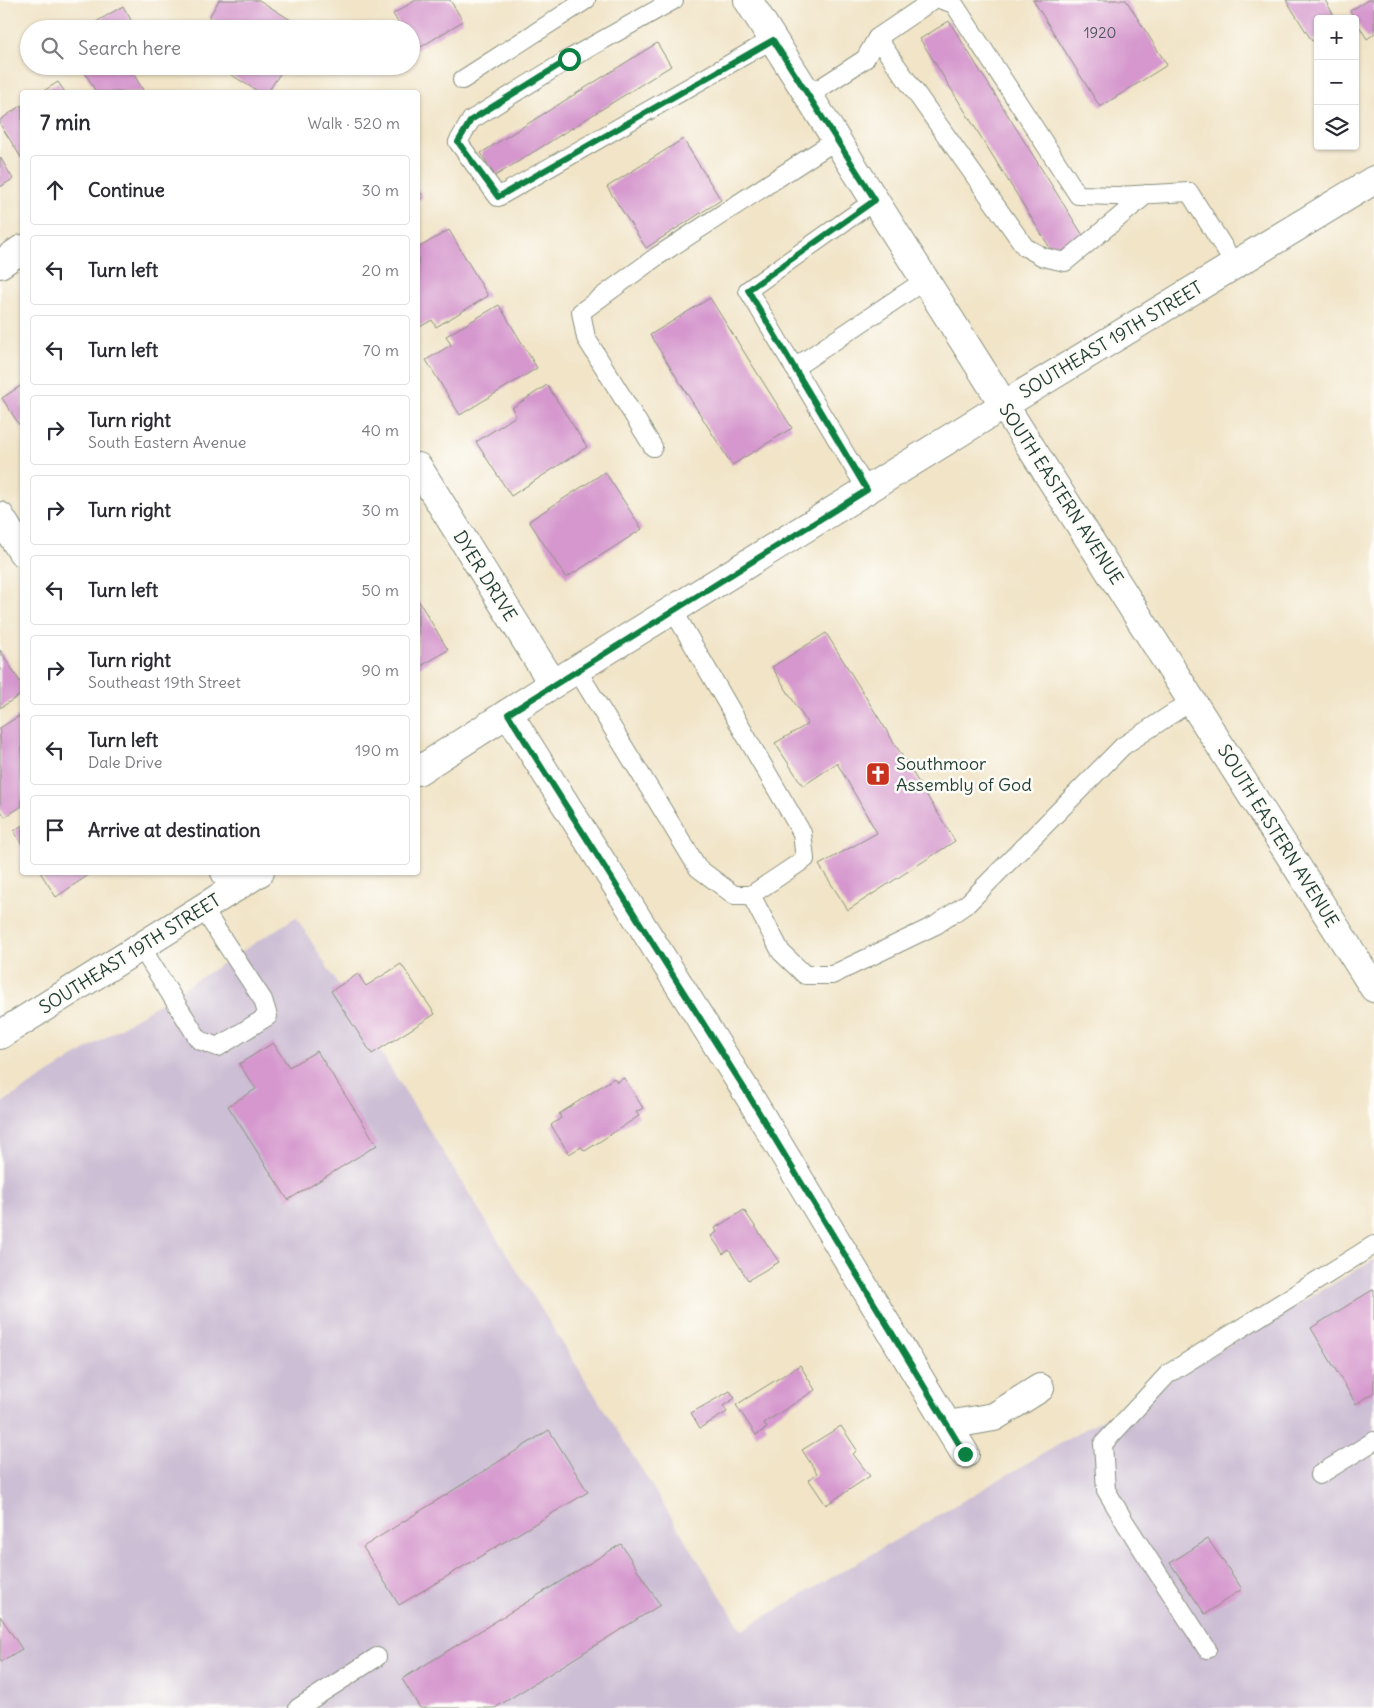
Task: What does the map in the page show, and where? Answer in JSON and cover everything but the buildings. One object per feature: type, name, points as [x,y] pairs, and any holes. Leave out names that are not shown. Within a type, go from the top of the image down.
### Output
[{"type":"street","name":"SOUTH EASTERN AVENUE","points":[[748,0],[1374,988]]},
{"type":"street","name":"SOUTHEAST 19TH STREET","points":[[420,771],[554,684],[1004,405],[1374,180]]},
{"type":"street","points":[[0,264],[20,250]]},
{"type":"street","name":"DYER DRIVE","points":[[420,470],[554,684]]},
{"type":"street","points":[[0,516],[20,549]]},
{"type":"street","points":[[508,714],[746,1091],[965,1454]]},
{"type":"street","name":"SOUTHEAST 19TH STREET","points":[[0,1035],[203,909],[230,880],[249,875]]},
{"type":"street","points":[[948,1425],[994,1417],[1040,1388]]},
{"type":"lane","points":[[462,80],[586,0]]},
{"type":"lane","points":[[674,0],[569,59],[471,120],[458,142],[498,197],[773,40]]},
{"type":"lane","points":[[808,96],[865,59],[877,38],[933,0]]},
{"type":"lane","points":[[942,0],[954,4],[1078,195],[1188,192],[1235,265]]},
{"type":"lane","points":[[877,38],[1025,247],[1043,257],[1065,262],[1147,194]]},
{"type":"lane","points":[[653,447],[586,338],[581,312],[656,257],[836,140]]},
{"type":"lane","points":[[867,490],[748,290],[875,200]]},
{"type":"lane","points":[[794,368],[925,280]]},
{"type":"lane","points":[[577,670],[698,868],[734,894],[751,894],[805,859],[802,833],[673,610]]},
{"type":"lane","points":[[751,894],[781,952],[805,975],[832,975],[936,925],[968,903],[1123,746],[1193,700]]},
{"type":"lane","points":[[141,947],[199,1040],[218,1047],[268,1016],[263,1000],[203,909]]},
{"type":"lane","points":[[1207,1649],[1106,1490],[1103,1444],[1168,1374],[1374,1245]]},
{"type":"lane","points":[[1319,1475],[1374,1440]]},
{"type":"lane","points":[[298,1708],[377,1657]]},
{"type":"shaded area","points":[[296,917],[742,1630],[1374,1260],[1374,1708],[0,1708],[0,1104]]},
{"type":"place","name":"Southmoor Assembly of God","points":[[878,774]]},
{"type":"route","points":[[569,59],[471,120],[458,142],[498,197],[773,40],[875,200],[748,290],[867,490],[508,714],[746,1091],[965,1454]]}]
